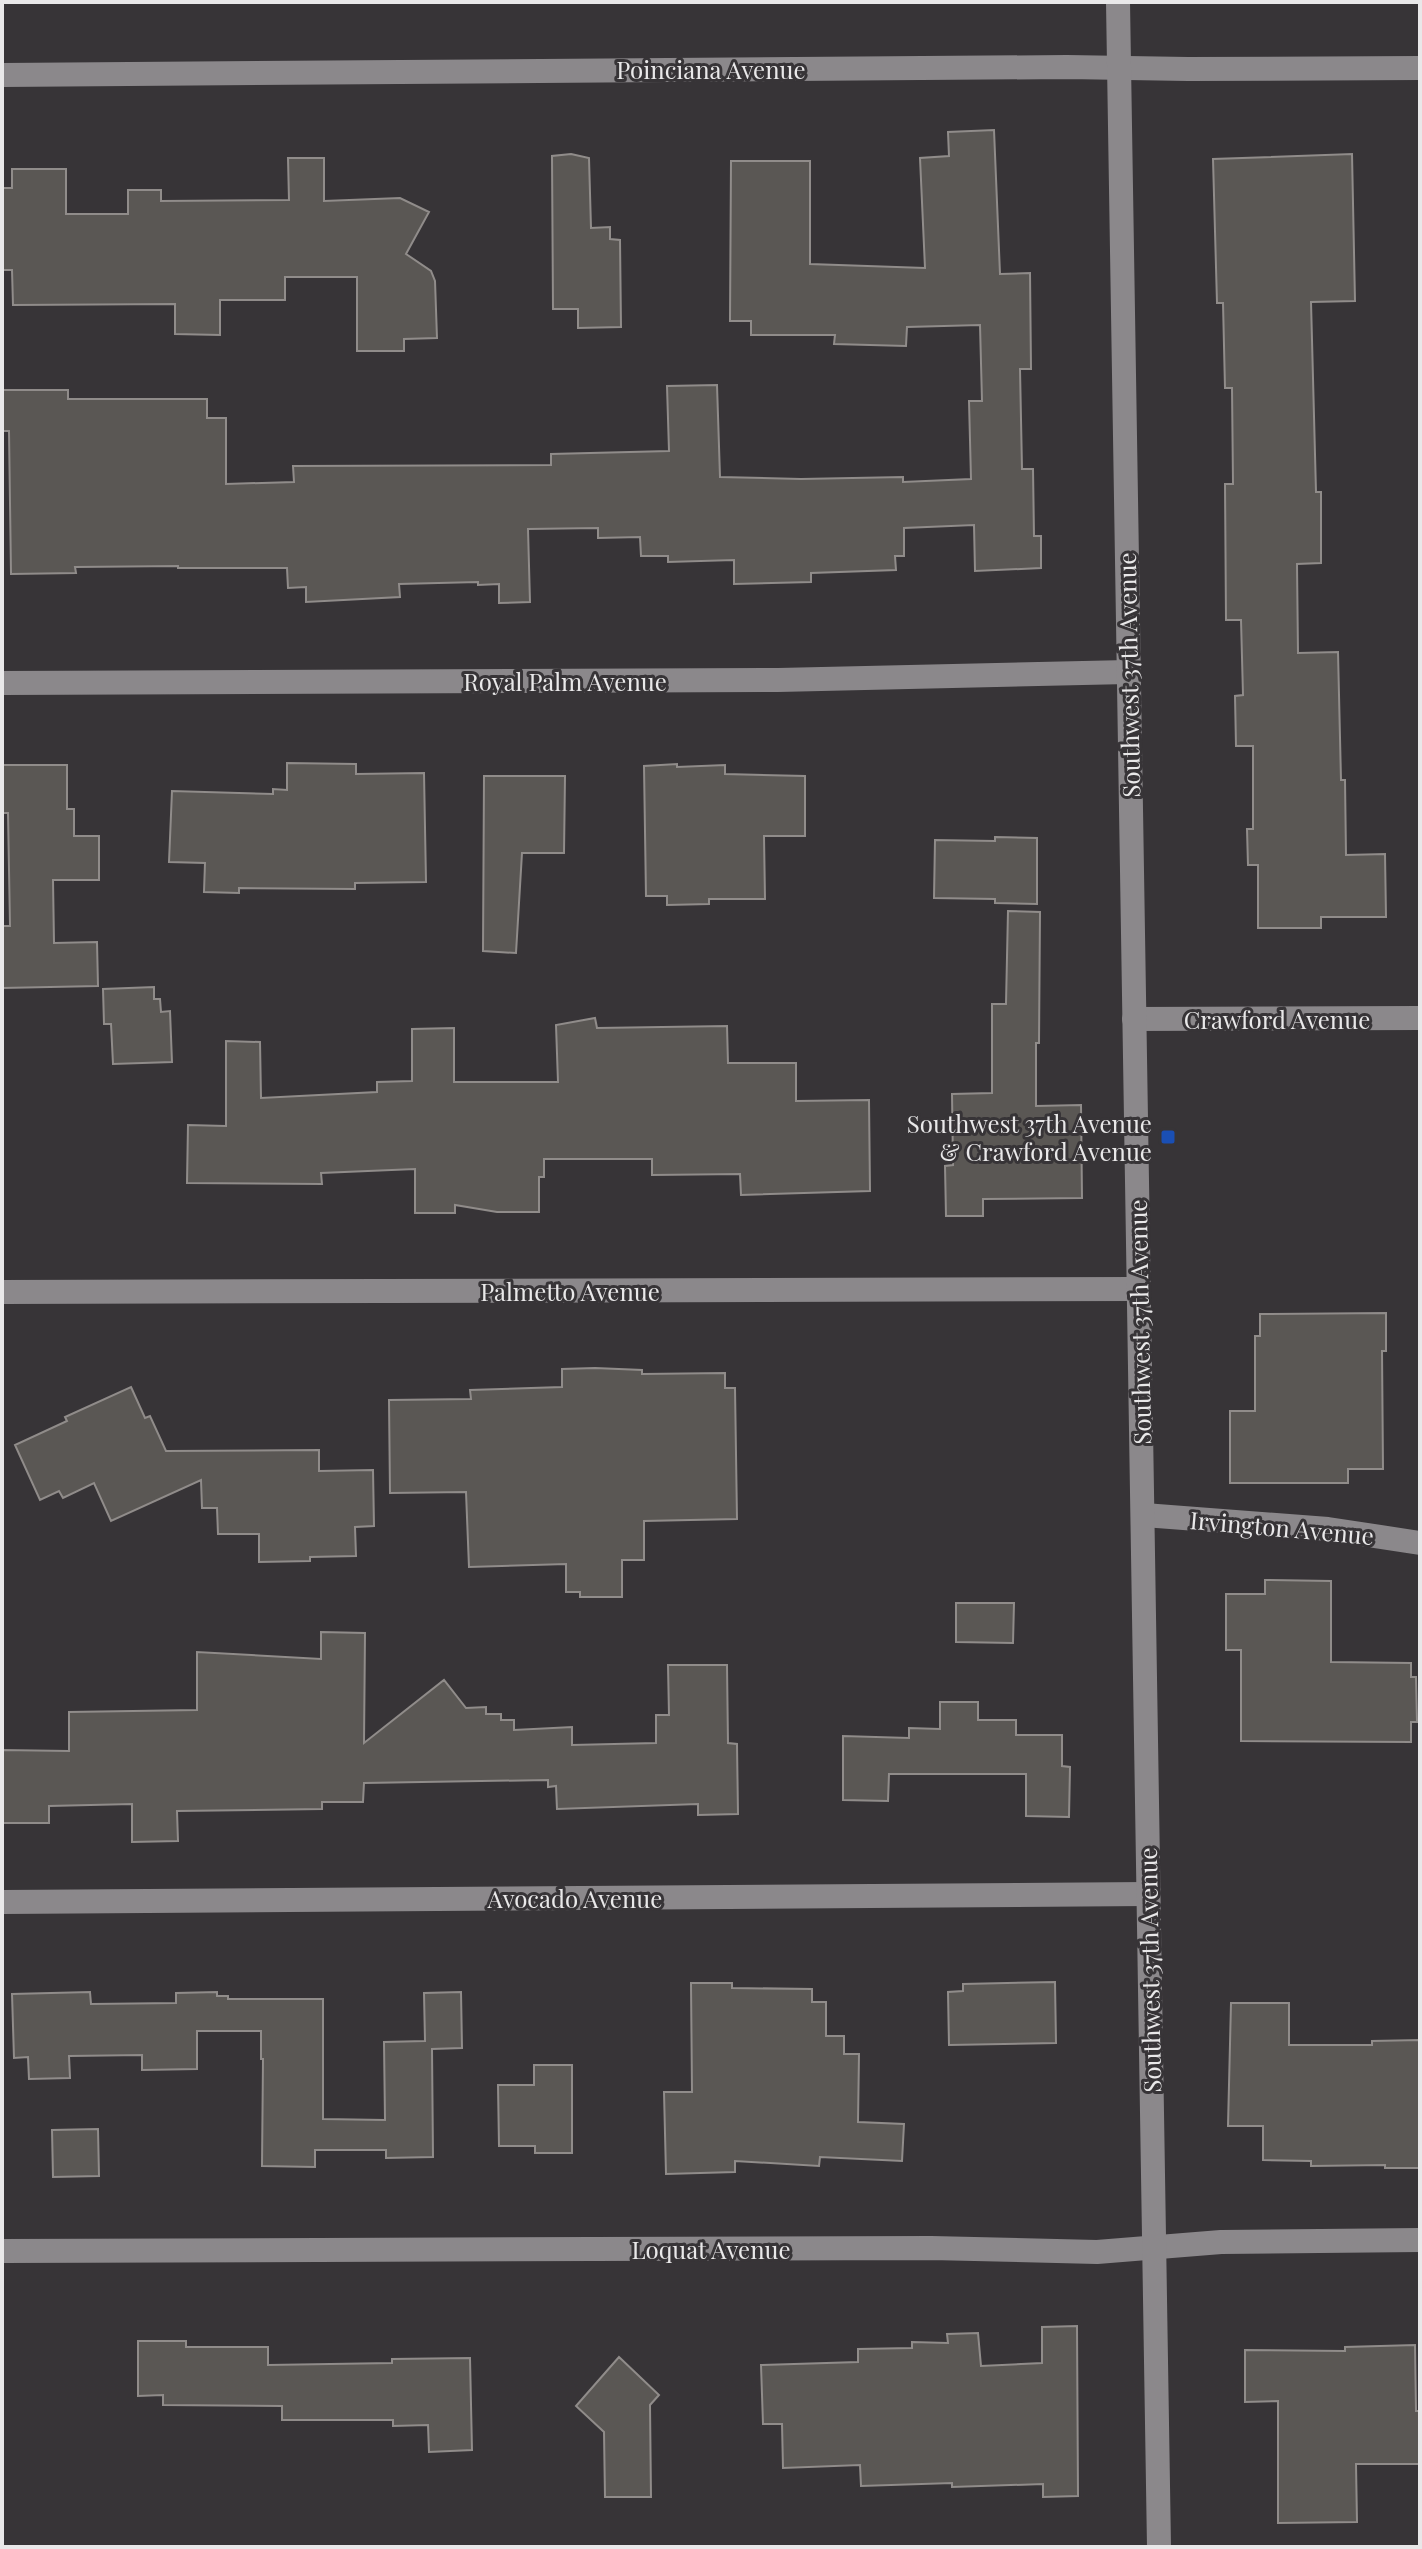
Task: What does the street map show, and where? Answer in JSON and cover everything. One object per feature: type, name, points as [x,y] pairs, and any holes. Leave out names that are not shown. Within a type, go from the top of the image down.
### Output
[{"type":"street","name":"Southwest 37th Avenue","points":[[1118,2],[1159,2547]]},
{"type":"street","name":"Poinciana Avenue","points":[[2,75],[1420,68]]},
{"type":"street","name":"Royal Palm Avenue","points":[[2,683],[778,680],[1128,672]]},
{"type":"street","name":"Crawford Avenue","points":[[1134,1019],[1420,1018]]},
{"type":"street","name":"Palmetto Avenue","points":[[2,1292],[1138,1289]]},
{"type":"street","name":"Irvington Avenue","points":[[1144,1515],[1328,1529],[1420,1543]]},
{"type":"street","name":"Avocado Avenue","points":[[2,1902],[1148,1894]]},
{"type":"street","name":"Loquat Avenue","points":[[2,2251],[945,2248],[1097,2252],[1221,2242],[1420,2240]]},
{"type":"building","points":[[994,130],[1000,274],[1030,273],[1031,369],[1020,369],[1022,469],[1033,469],[1034,536],[1041,536],[1041,568],[975,571],[974,525],[904,528],[904,556],[895,556],[896,570],[811,573],[811,582],[734,584],[734,560],[668,562],[668,556],[641,556],[640,537],[598,538],[598,528],[528,529],[530,602],[499,603],[499,584],[478,585],[478,582],[399,584],[400,597],[306,602],[306,587],[288,588],[287,568],[75,567],[76,573],[11,574],[9,431],[2,431],[2,390],[68,390],[68,399],[207,399],[207,418],[226,418],[226,484],[294,482],[293,466],[551,465],[551,454],[669,451],[667,386],[717,385],[720,477],[903,477],[903,482],[971,479],[969,401],[982,401],[980,325],[907,327],[906,346],[834,344],[835,335],[751,335],[751,321],[730,321],[731,161],[810,161],[810,264],[925,268],[920,158],[949,156],[948,132]]},
{"type":"building","points":[[571,154],[589,158],[591,228],[610,227],[610,239],[620,240],[621,327],[578,328],[578,309],[553,309],[552,156]]},
{"type":"building","points":[[1352,154],[1355,301],[1311,302],[1316,492],[1321,492],[1321,563],[1297,564],[1298,653],[1338,652],[1346,855],[1385,854],[1386,917],[1321,917],[1321,928],[1258,928],[1258,865],[1248,865],[1247,829],[1253,829],[1253,746],[1236,746],[1235,696],[1243,695],[1241,620],[1226,620],[1225,484],[1233,484],[1232,388],[1225,388],[1223,303],[1217,303],[1213,159]]},
{"type":"building","points":[[288,158],[324,158],[324,201],[400,198],[429,212],[406,254],[431,271],[435,281],[437,338],[404,339],[404,351],[357,351],[357,277],[285,277],[285,300],[220,300],[220,335],[175,334],[175,304],[13,305],[12,270],[2,270],[2,188],[12,188],[12,169],[66,169],[66,214],[128,214],[128,190],[161,190],[161,201],[289,200]]},
{"type":"building","points":[[287,763],[356,764],[356,774],[424,773],[426,882],[355,883],[355,889],[239,888],[239,893],[204,892],[205,863],[169,862],[172,791],[273,794],[273,789],[287,790]]},
{"type":"building","points":[[677,764],[677,767],[725,765],[725,774],[805,776],[805,836],[764,836],[765,899],[709,899],[709,904],[667,905],[667,896],[646,896],[644,766]]},
{"type":"building","points":[[2,765],[67,765],[67,809],[74,809],[74,836],[99,836],[99,880],[53,880],[54,943],[97,942],[98,986],[2,988],[2,926],[10,926],[8,813],[2,813]]},
{"type":"building","points":[[484,776],[565,776],[564,853],[522,853],[516,953],[483,951]]},
{"type":"building","points":[[995,837],[1037,838],[1037,904],[995,903],[995,899],[934,898],[935,840],[995,841]]},
{"type":"building","points":[[1008,911],[1040,912],[1036,1106],[1081,1105],[1082,1198],[983,1199],[983,1216],[946,1216],[945,1166],[953,1165],[952,1094],[992,1093],[992,1004],[1006,1004]]},
{"type":"building","points":[[154,987],[154,999],[160,999],[161,1012],[170,1011],[172,1062],[113,1064],[111,1024],[104,1024],[103,989]]},
{"type":"building","points":[[595,1018],[597,1028],[727,1026],[728,1063],[796,1063],[796,1101],[869,1100],[870,1191],[741,1195],[740,1174],[652,1175],[652,1159],[544,1159],[544,1177],[539,1177],[539,1212],[497,1212],[455,1205],[455,1213],[415,1213],[415,1169],[321,1173],[322,1184],[187,1183],[188,1125],[226,1126],[226,1041],[260,1042],[261,1098],[377,1092],[377,1082],[412,1081],[412,1029],[454,1028],[454,1082],[558,1082],[556,1025]]},
{"type":"building","points":[[1386,1313],[1386,1351],[1382,1351],[1383,1469],[1348,1469],[1348,1483],[1230,1483],[1230,1411],[1255,1411],[1255,1336],[1260,1336],[1260,1314]]},
{"type":"building","points":[[562,1369],[642,1370],[642,1374],[725,1373],[725,1388],[735,1388],[737,1519],[644,1521],[644,1560],[622,1560],[622,1597],[580,1597],[580,1592],[566,1592],[566,1564],[469,1567],[466,1492],[390,1493],[389,1400],[471,1399],[470,1390],[562,1387]]},
{"type":"building","points":[[131,1387],[145,1418],[150,1416],[166,1451],[319,1450],[319,1471],[373,1470],[374,1526],[355,1527],[356,1556],[259,1562],[259,1534],[218,1534],[217,1508],[202,1508],[201,1480],[111,1521],[94,1483],[63,1498],[59,1491],[40,1500],[15,1445],[67,1421],[65,1417]]},
{"type":"building","points":[[1265,1580],[1331,1581],[1331,1662],[1411,1663],[1411,1677],[1416,1677],[1417,1722],[1411,1722],[1411,1742],[1241,1741],[1241,1650],[1226,1650],[1226,1594],[1265,1594]]},
{"type":"building","points":[[956,1603],[1014,1603],[1013,1643],[956,1642]]},
{"type":"building","points":[[321,1632],[365,1633],[364,1743],[444,1680],[466,1708],[486,1707],[486,1714],[501,1714],[501,1720],[514,1720],[514,1730],[572,1727],[572,1745],[656,1743],[656,1715],[669,1715],[668,1665],[727,1665],[728,1743],[737,1744],[738,1814],[698,1815],[698,1804],[557,1809],[556,1786],[548,1787],[548,1780],[364,1783],[363,1802],[322,1802],[322,1809],[177,1811],[178,1841],[132,1842],[132,1804],[49,1806],[49,1823],[2,1823],[2,1750],[69,1751],[69,1712],[197,1710],[197,1652],[321,1659]]},
{"type":"building","points":[[940,1702],[978,1702],[978,1720],[1016,1720],[1016,1735],[1062,1735],[1062,1766],[1070,1767],[1069,1817],[1026,1816],[1026,1774],[889,1774],[888,1801],[843,1800],[843,1736],[909,1738],[909,1728],[940,1729]]},
{"type":"building","points":[[1055,1982],[1056,2043],[949,2045],[948,1992],[963,1991],[963,1984]]},
{"type":"building","points":[[691,1983],[732,1983],[732,1988],[812,1989],[812,2002],[826,2002],[826,2036],[844,2036],[844,2054],[859,2054],[858,2122],[904,2124],[902,2161],[820,2157],[819,2166],[735,2161],[735,2172],[666,2174],[664,2092],[692,2092]]},
{"type":"building","points":[[90,1992],[91,2004],[176,2003],[176,1993],[217,1992],[217,1996],[228,1996],[228,1999],[323,1999],[323,2119],[385,2120],[384,2042],[425,2041],[424,1993],[461,1992],[462,2048],[432,2049],[433,2157],[386,2158],[386,2150],[315,2150],[315,2167],[262,2166],[261,2031],[197,2031],[197,2069],[142,2070],[142,2055],[69,2056],[70,2078],[29,2079],[28,2057],[14,2058],[12,1994]]},
{"type":"building","points":[[1231,2003],[1289,2003],[1289,2045],[1372,2045],[1372,2041],[1420,2040],[1420,2168],[1311,2166],[1311,2161],[1263,2160],[1263,2126],[1228,2126]]},
{"type":"building","points":[[534,2065],[572,2065],[572,2153],[535,2153],[535,2146],[499,2146],[498,2085],[534,2085]]},
{"type":"building","points":[[98,2129],[99,2176],[53,2177],[52,2130]]},
{"type":"building","points":[[1077,2326],[1078,2496],[1043,2497],[1043,2484],[861,2486],[860,2465],[783,2468],[782,2424],[763,2424],[761,2365],[858,2362],[858,2349],[912,2348],[912,2342],[948,2343],[947,2334],[978,2333],[981,2366],[1042,2363],[1042,2327]]},
{"type":"building","points":[[138,2341],[186,2341],[186,2347],[268,2347],[268,2365],[470,2358],[472,2450],[429,2452],[428,2425],[393,2426],[393,2420],[282,2420],[282,2406],[163,2405],[163,2395],[138,2396]]},
{"type":"building","points":[[1415,2345],[1420,2464],[1356,2464],[1357,2522],[1278,2523],[1278,2401],[1245,2402],[1245,2350],[1345,2351],[1345,2347]]},
{"type":"building","points":[[619,2357],[659,2395],[650,2405],[651,2497],[605,2497],[604,2432],[576,2406]]},
{"type":"place","name":"Southwest 37th Avenue & Crawford Avenue","points":[[1168,1137]]}]
